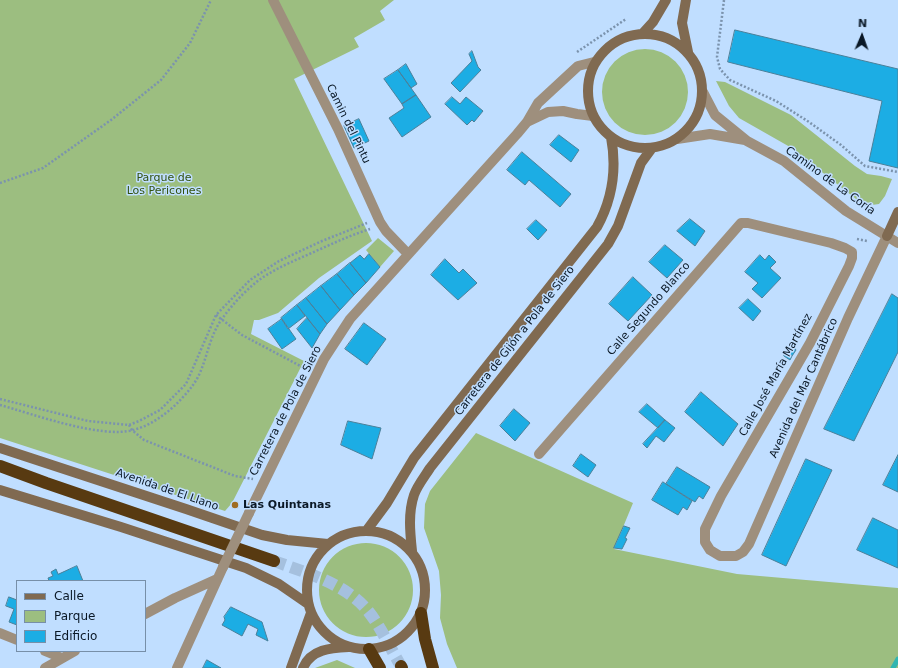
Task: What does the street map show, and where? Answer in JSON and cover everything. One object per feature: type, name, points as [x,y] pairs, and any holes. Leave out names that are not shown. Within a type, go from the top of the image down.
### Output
[{"type":"highway","points":[[0,466],[274,561]]},
{"type":"highway","points":[[0,471],[46,483]]},
{"type":"highway","points":[[421,613],[425,639],[433,668]]},
{"type":"highway","points":[[369,649],[380,668]]},
{"type":"main road","points":[[643,33],[653,22],[666,0]]},
{"type":"main road","points":[[686,0],[682,23],[688,52]]},
{"type":"main road","points":[[643,33],[660,35],[675,42],[688,52],[696,64],[701,78],[703,92],[695,119],[687,130],[677,139],[665,145],[652,148],[637,148],[624,144],[611,137],[600,128],[593,116],[587,98],[588,80],[594,62],[603,50],[615,41],[628,35],[643,33]]},
{"type":"main road","name":"Carretera de Gijón a Pola de Siero","points":[[367,530],[387,503],[414,458],[597,227],[605,214],[613,182],[614,154],[611,137]]},
{"type":"main road","name":"Carretera de Gijón a Pola de Siero","points":[[412,551],[409,530],[411,512],[415,494],[426,474],[608,244],[618,226],[641,163],[652,148]]},
{"type":"main road","name":"Avenida del Mar Cantábrico","points":[[887,236],[898,212]]},
{"type":"main road","name":"Avenida de El Llano","points":[[0,448],[262,535],[287,540],[328,544]]},
{"type":"main road","points":[[0,490],[121,527],[246,568],[279,584],[310,608]]},
{"type":"main road","points":[[303,668],[306,662],[315,654],[328,648],[351,647],[369,649],[390,644],[408,631],[421,613],[425,598],[425,583],[422,568],[412,551],[401,542],[385,533],[367,530],[346,534],[328,544],[317,556],[310,571],[307,587],[310,608],[316,623],[324,632],[334,639],[351,647]]},
{"type":"main road","points":[[292,668],[310,608]]},
{"type":"street","name":"Camin del Pintu","points":[[273,0],[338,129],[380,222],[386,231],[408,254]]},
{"type":"street","name":"Carretera de Pola de Siero","points":[[177,668],[217,579],[316,374],[350,319],[527,122],[538,103],[578,66],[594,62]]},
{"type":"street","name":"Camino de La Coría","points":[[703,92],[715,115],[747,141],[784,161],[846,211],[898,243]]},
{"type":"street","name":"Carretera de Pola de Siero","points":[[527,122],[548,112],[563,110],[593,116]]},
{"type":"street","name":"Camino de La Coría","points":[[677,139],[710,134],[747,141]]},
{"type":"street","name":"Calle Segundo Blanco","points":[[539,454],[741,223],[748,223],[796,235]]},
{"type":"street","name":"Calle José María Martínez","points":[[720,556],[710,550],[704,542],[705,529],[721,496],[810,343],[852,258],[852,252],[845,248],[831,243],[796,235]]},
{"type":"street","name":"Avenida del Mar Cantábrico","points":[[720,556],[736,556],[743,552],[749,544],[848,318],[887,236]]},
{"type":"street","points":[[146,613],[174,598],[217,579]]},
{"type":"street","points":[[0,633],[16,640]]},
{"type":"street","points":[[47,652],[62,658]]},
{"type":"street","points":[[45,668],[73,652]]},
{"type":"path","points":[[0,183],[43,168],[111,120],[161,80],[190,43],[211,0]]},
{"type":"path","points":[[724,0],[717,57],[720,69],[730,80],[776,101],[810,122],[841,145],[865,166],[898,172]]},
{"type":"path","points":[[0,399],[88,422],[129,425],[160,410],[186,384],[216,315],[250,280],[279,261],[322,241],[366,224],[380,222]]},
{"type":"path","points":[[0,405],[77,426],[104,431],[132,430],[146,425],[175,405],[193,385],[221,319],[252,287],[269,274],[333,243],[373,228],[380,222]]},
{"type":"path","points":[[216,315],[242,335],[316,374]]},
{"type":"path","points":[[129,425],[132,430],[144,440],[235,476],[264,480]]},
{"type":"green space","name":"Parque de Los Pericones","points":[[0,0],[394,0],[380,11],[385,20],[354,38],[359,47],[294,79],[372,241],[319,278],[278,313],[259,320],[254,320],[251,334],[304,361],[232,503],[225,511],[0,438]]},
{"type":"green space","points":[[637,49],[653,49],[662,52],[676,61],[685,75],[688,84],[688,100],[685,109],[676,123],[662,132],[653,135],[637,135],[621,128],[614,123],[609,116],[602,100],[602,84],[609,68],[614,61],[621,56]]},
{"type":"green space","points":[[716,81],[725,82],[791,115],[867,174],[892,179],[885,196],[879,204],[865,206],[790,147],[739,118],[729,106]]},
{"type":"green space","points":[[378,238],[394,251],[380,267],[366,250]]},
{"type":"green space","points":[[476,433],[633,503],[614,549],[737,574],[898,588],[898,668],[457,668],[447,644],[440,618],[441,595],[439,571],[424,528],[425,504],[430,491]]},
{"type":"green space","points":[[366,543],[384,547],[399,557],[409,572],[413,590],[409,608],[399,623],[384,633],[366,637],[348,633],[333,623],[323,608],[319,590],[323,572],[333,557],[348,547]]},
{"type":"green space","points":[[337,660],[355,668],[315,668]]},
{"type":"building","points":[[735,30],[898,69],[898,168],[869,161],[882,101],[728,62]]},
{"type":"building","points":[[472,51],[478,67],[481,70],[460,92],[451,83],[472,61],[469,54]]},
{"type":"building","points":[[406,64],[417,84],[411,88],[398,70]]},
{"type":"building","points":[[398,70],[416,95],[402,104],[384,79]]},
{"type":"building","points":[[416,95],[431,117],[402,137],[389,118],[404,108],[402,104]]},
{"type":"building","points":[[452,97],[460,104],[466,97],[483,111],[474,122],[472,120],[467,125],[445,104]]},
{"type":"building","points":[[359,119],[369,141],[354,148],[344,126]]},
{"type":"building","points":[[559,135],[579,150],[571,162],[550,145]]},
{"type":"building","points":[[522,152],[571,194],[560,207],[529,180],[525,185],[507,170]]},
{"type":"building","points":[[690,219],[705,231],[695,246],[677,231]]},
{"type":"building","points":[[536,220],[547,230],[538,240],[527,229]]},
{"type":"building","points":[[665,245],[683,260],[667,278],[649,262]]},
{"type":"building","points":[[369,254],[380,267],[366,283],[350,263],[360,255],[364,259]]},
{"type":"building","points":[[760,255],[765,260],[769,255],[776,262],[770,268],[781,278],[762,298],[752,289],[758,283],[745,272]]},
{"type":"building","points":[[445,259],[459,273],[463,269],[477,283],[458,300],[431,275]]},
{"type":"building","points":[[350,263],[366,283],[354,295],[337,274]]},
{"type":"building","points":[[337,274],[354,295],[340,310],[321,286]]},
{"type":"building","points":[[633,277],[652,295],[628,321],[609,304]]},
{"type":"building","points":[[321,286],[340,310],[327,324],[306,298]]},
{"type":"building","points":[[892,294],[898,298],[898,352],[854,441],[824,429]]},
{"type":"building","points":[[306,298],[327,324],[320,334],[297,305]]},
{"type":"building","points":[[748,299],[761,311],[753,321],[739,308]]},
{"type":"building","points":[[297,305],[305,316],[288,329],[281,318]]},
{"type":"building","points":[[307,318],[320,334],[312,348],[297,329]]},
{"type":"building","points":[[282,319],[296,339],[282,349],[268,329]]},
{"type":"building","points":[[364,323],[386,339],[367,365],[345,349]]},
{"type":"building","points":[[792,344],[796,350],[792,356],[787,352]]},
{"type":"building","points":[[786,352],[792,356],[790,360],[784,356]]},
{"type":"building","points":[[701,392],[738,424],[723,446],[685,412]]},
{"type":"building","points":[[647,404],[665,420],[658,428],[639,412]]},
{"type":"building","points":[[514,409],[530,423],[515,441],[500,426]]},
{"type":"building","points":[[665,420],[675,428],[664,442],[656,436],[647,448],[643,444]]},
{"type":"building","points":[[348,421],[381,428],[372,459],[341,445]]},
{"type":"building","points":[[581,454],[596,465],[588,477],[573,466]]},
{"type":"building","points":[[898,455],[898,492],[883,485]]},
{"type":"building","points":[[806,459],[832,470],[786,566],[762,555]]},
{"type":"building","points":[[677,467],[710,487],[703,499],[699,496],[695,502],[666,484]]},
{"type":"building","points":[[663,482],[692,501],[687,510],[683,507],[678,515],[652,500]]},
{"type":"building","points":[[873,518],[898,530],[898,568],[857,550]]},
{"type":"building","points":[[624,526],[630,528],[625,538],[627,539],[622,549],[614,548]]},
{"type":"building","points":[[77,566],[83,580],[49,580],[48,578],[53,576],[51,572],[56,569],[58,574]]},
{"type":"building","points":[[9,597],[16,600],[16,625],[9,622],[14,609],[6,606]]},
{"type":"building","points":[[231,607],[262,622],[268,641],[256,635],[258,629],[248,624],[242,636],[222,625],[225,620],[224,617]]},
{"type":"building","points":[[207,660],[221,668],[203,668]]},
{"type":"waterway","points":[[893,668],[898,659]]},
{"type":"tunnel","points":[[274,561],[337,586],[359,601],[377,624],[401,666]]},
{"type":"place","name":"Las Quintanas","points":[[235,505]]}]
